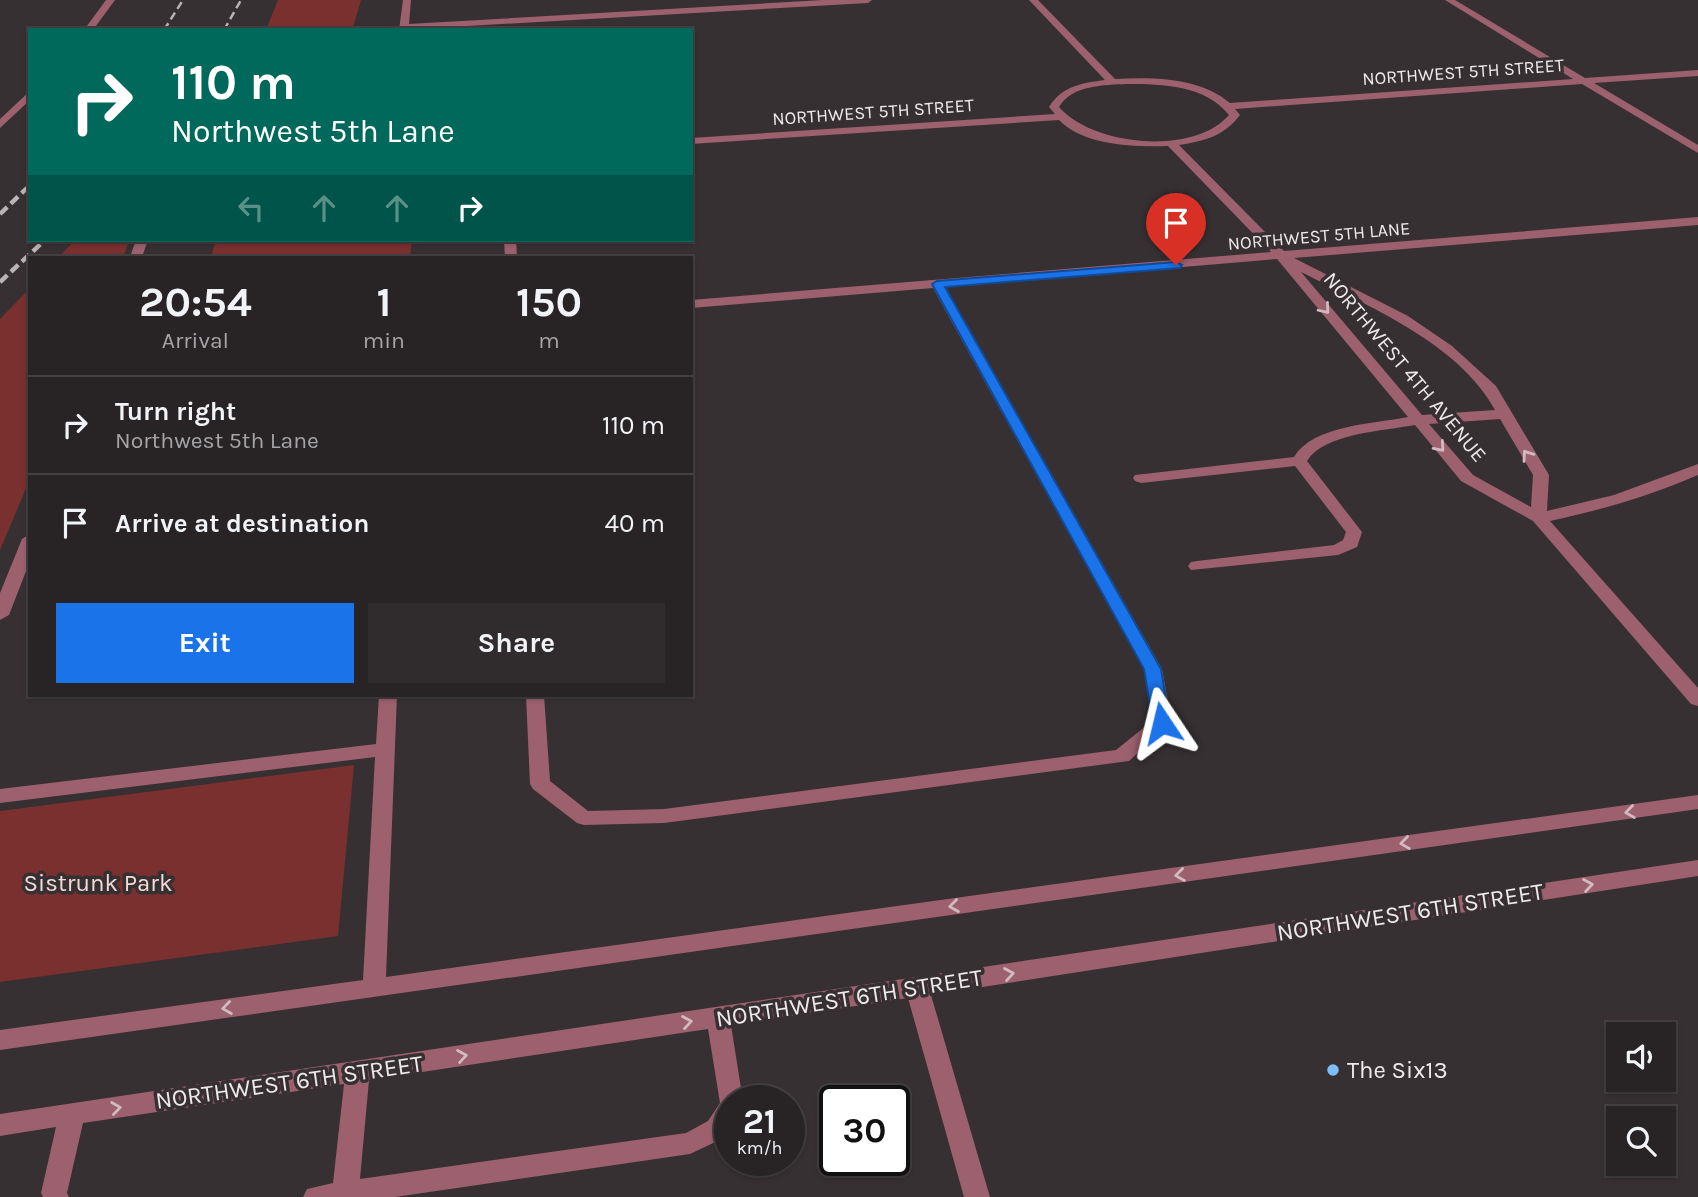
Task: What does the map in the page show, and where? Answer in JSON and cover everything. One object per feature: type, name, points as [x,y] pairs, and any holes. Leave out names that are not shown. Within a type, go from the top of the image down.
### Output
[{"type":"street","points":[[90,28],[111,0]]},
{"type":"street","points":[[407,0],[404,28],[868,0]]},
{"type":"street","points":[[1033,0],[1112,82]]},
{"type":"street","points":[[1449,0],[1698,150]]},
{"type":"street","name":"NORTHWEST 5TH STREET","points":[[1230,106],[1698,73]]},
{"type":"street","points":[[1112,82],[1159,82],[1182,86],[1210,94],[1230,106],[1235,115],[1232,124],[1220,133],[1171,144],[1117,140],[1091,134],[1058,117],[1054,107],[1058,98],[1070,91],[1112,82]]},
{"type":"street","points":[[0,125],[28,96]]},
{"type":"street","name":"NORTHWEST 5TH STREET","points":[[693,141],[1058,117]]},
{"type":"street","name":"NORTHWEST 4TH AVENUE","points":[[1171,144],[1282,257],[1467,478],[1539,519],[1698,700]]},
{"type":"street","name":"NORTHWEST 5TH LANE","points":[[693,304],[1698,221]]},
{"type":"street","name":"NORTHWEST 4TH AVENUE","points":[[1282,257],[1404,319],[1447,349],[1491,389],[1503,414],[1541,475],[1539,519]]},
{"type":"street","points":[[535,697],[540,784],[584,818],[664,816],[1122,756],[1162,723],[1153,669],[937,284]]},
{"type":"street","points":[[1299,461],[1307,449],[1324,438],[1416,420],[1503,414]]},
{"type":"street","points":[[1141,478],[1299,461]]},
{"type":"street","points":[[1197,566],[1338,550],[1351,543],[1354,533],[1299,461]]},
{"type":"street","points":[[1539,519],[1601,506],[1657,488],[1698,469]]},
{"type":"street","points":[[0,615],[28,544]]},
{"type":"street","points":[[374,987],[388,697]]},
{"type":"street","points":[[0,796],[385,750]]},
{"type":"street","points":[[0,1040],[1698,802]]},
{"type":"street","name":"NORTHWEST 6TH STREET","points":[[0,1125],[917,988],[1698,867]]},
{"type":"street","points":[[917,988],[977,1197]]},
{"type":"street","points":[[719,1018],[728,1085]]},
{"type":"street","points":[[345,1195],[358,1072]]},
{"type":"street","points":[[56,1197],[54,1193],[72,1114]]},
{"type":"street","points":[[316,1197],[345,1195],[690,1143],[714,1131]]},
{"type":"green space","points":[[278,0],[361,0],[353,28],[267,28]]},
{"type":"green space","points":[[73,242],[129,242],[123,256],[60,256]]},
{"type":"green space","points":[[215,242],[412,242],[410,256],[211,256]]},
{"type":"green space","points":[[28,290],[28,484],[0,550],[0,319]]},
{"type":"green space","name":"Sistrunk Park","points":[[354,765],[338,936],[0,982],[0,811]]},
{"type":"railway","points":[[165,28],[183,0]]},
{"type":"railway","points":[[225,28],[241,0]]},
{"type":"railway","points":[[0,214],[27,188]]},
{"type":"railway","points":[[0,282],[43,242]]},
{"type":"place","name":"The Six13","points":[[1333,1070]]},
{"type":"route","points":[[1162,723],[1153,669],[937,284],[1176,265]]}]
